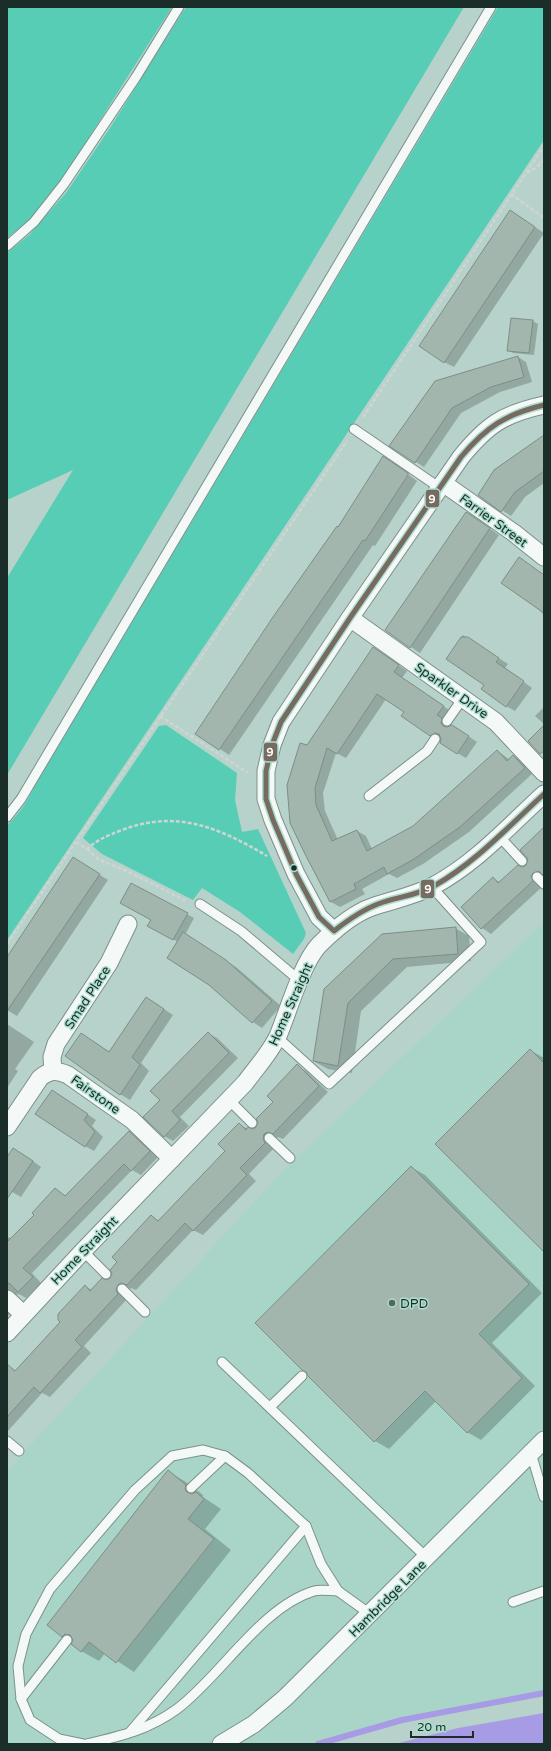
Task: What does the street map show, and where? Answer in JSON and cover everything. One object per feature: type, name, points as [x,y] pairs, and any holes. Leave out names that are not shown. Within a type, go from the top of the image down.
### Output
[{"type":"street","points":[[334,931],[319,916],[296,874],[273,820],[266,799],[266,771],[272,745],[281,722],[350,618],[461,457],[477,437],[494,423],[514,412],[544,405]]},
{"type":"street","name":"Farrier Street","points":[[442,486],[514,533],[544,557]]},
{"type":"street","name":"Sparkler Drive","points":[[350,618],[496,722],[544,773]]},
{"type":"street","name":"Home Straight","points":[[7,1333],[23,1314],[245,1083],[277,1038],[307,964],[317,947],[353,916],[371,907],[412,895],[432,887],[457,872],[499,836],[544,794]]},
{"type":"street","name":"Smad Place","points":[[54,1071],[52,1057],[56,1044],[109,963],[128,924]]},
{"type":"street","points":[[7,1127],[40,1078],[46,1073],[54,1071]]},
{"type":"street","name":"Fairstone","points":[[54,1071],[68,1074],[116,1107],[132,1120],[172,1160]]},
{"type":"street","points":[[7,1299],[23,1314]]},
{"type":"street","name":"Hambridge Lane","points":[[221,1744],[254,1724],[285,1698],[544,1440]]},
{"type":"lane","points":[[7,246],[34,222],[64,184],[136,77],[179,7]]},
{"type":"lane","points":[[7,817],[21,799],[491,7]]},
{"type":"lane","points":[[354,429],[442,486]]},
{"type":"lane","points":[[447,721],[463,698]]},
{"type":"lane","points":[[369,796],[427,751],[435,739]]},
{"type":"lane","points":[[499,836],[522,861]]},
{"type":"lane","points":[[537,877],[544,884]]},
{"type":"lane","points":[[277,1038],[329,1084],[481,942],[432,887]]},
{"type":"lane","points":[[200,904],[241,931],[300,981]]},
{"type":"lane","points":[[229,1100],[252,1123]]},
{"type":"lane","points":[[269,1138],[290,1158]]},
{"type":"lane","points":[[83,1251],[106,1274]]},
{"type":"lane","points":[[122,1289],[145,1312]]},
{"type":"lane","points":[[222,1362],[427,1558]]},
{"type":"lane","points":[[270,1407],[302,1376]]},
{"type":"lane","points":[[7,1441],[18,1451]]},
{"type":"lane","points":[[83,1744],[59,1739],[30,1720],[20,1699],[18,1666],[26,1634],[50,1588],[135,1490],[172,1456],[203,1450],[226,1456],[248,1472],[306,1526],[321,1564],[338,1591],[370,1614]]},
{"type":"lane","points":[[531,1453],[542,1484],[544,1497]]},
{"type":"lane","points":[[191,1488],[226,1456]]},
{"type":"lane","points":[[129,1734],[306,1526]]},
{"type":"lane","points":[[87,1744],[129,1734],[149,1726],[177,1709],[216,1672],[260,1625],[294,1600],[315,1591],[338,1591]]},
{"type":"lane","points":[[513,1602],[544,1591]]},
{"type":"lane","points":[[20,1699],[67,1640]]},
{"type":"path","points":[[7,944],[544,146]]},
{"type":"path","points":[[525,174],[536,168],[544,160]]},
{"type":"path","points":[[511,194],[544,218]]},
{"type":"path","points":[[160,716],[266,785]]},
{"type":"path","points":[[87,849],[99,839],[129,828],[156,821],[182,822],[211,828],[237,838],[296,874]]},
{"type":"path","points":[[76,842],[98,858],[191,904],[200,904]]},
{"type":"shaded area","points":[[544,922],[544,1693],[402,1720],[318,1744],[7,1744],[7,1471],[280,1174]]},
{"type":"shaded area","points":[[544,1713],[544,1744],[395,1744],[458,1728]]},
{"type":"green space","points":[[7,7],[172,7],[69,169],[33,217],[7,238]]},
{"type":"green space","points":[[186,7],[464,7],[7,775],[7,578],[73,470],[7,500],[7,253],[29,235],[66,193],[110,128]]},
{"type":"green space","points":[[498,7],[544,7],[544,140],[7,940],[7,825],[20,811],[27,800]]},
{"type":"green space","points":[[166,725],[237,773],[235,800],[242,832],[258,829],[306,933],[304,939],[293,954],[240,912],[202,888],[193,900],[102,854],[83,838],[159,726]]},
{"type":"building","points":[[510,210],[535,227],[444,363],[419,346]]},
{"type":"building","points":[[511,318],[533,320],[529,353],[507,351]]},
{"type":"building","points":[[518,356],[524,377],[491,387],[452,408],[415,463],[389,446],[435,381]]},
{"type":"building","points":[[544,435],[544,471],[515,492],[501,512],[478,495],[494,470]]},
{"type":"building","points":[[383,456],[408,473],[408,475],[365,541],[363,540],[219,750],[195,734],[273,617],[337,526],[338,527]]},
{"type":"building","points":[[466,512],[490,528],[410,648],[385,630]]},
{"type":"building","points":[[519,557],[544,575],[544,613],[501,583]]},
{"type":"building","points":[[461,637],[468,637],[499,658],[496,662],[524,681],[506,707],[481,689],[484,685],[446,659]]},
{"type":"building","points":[[373,647],[399,665],[394,672],[444,706],[437,715],[442,718],[441,723],[443,726],[447,727],[452,725],[469,736],[457,754],[440,743],[441,739],[439,734],[435,733],[430,736],[401,716],[404,712],[377,694],[337,754],[327,748],[315,788],[316,805],[332,841],[357,830],[367,851],[413,826],[497,750],[507,761],[513,755],[525,768],[460,827],[414,859],[387,874],[384,867],[354,884],[356,889],[330,902],[290,823],[287,785],[300,743],[307,745]]},
{"type":"building","points":[[544,725],[544,751],[540,754],[528,741]]},
{"type":"building","points":[[544,827],[544,876],[539,871],[533,873],[531,876],[533,881],[481,929],[461,907],[493,877],[498,883],[518,865],[523,867],[526,865],[528,859],[520,850]]},
{"type":"building","points":[[73,857],[100,874],[7,1011],[7,957]]},
{"type":"building","points":[[131,883],[188,913],[173,940],[147,926],[151,920],[120,903]]},
{"type":"building","points":[[456,927],[458,954],[393,959],[348,1003],[338,1066],[313,1061],[324,989],[382,934]]},
{"type":"building","points":[[183,932],[226,960],[272,1001],[252,1023],[209,985],[167,958]]},
{"type":"building","points":[[146,997],[164,1009],[132,1057],[140,1065],[120,1095],[65,1056],[81,1033],[109,1052]]},
{"type":"building","points":[[208,1032],[229,1053],[172,1111],[180,1120],[164,1137],[143,1117],[160,1100],[150,1091]]},
{"type":"building","points":[[530,1049],[544,1063],[544,1252],[435,1144]]},
{"type":"building","points":[[297,1064],[319,1086],[273,1134],[268,1132],[264,1134],[263,1139],[265,1143],[240,1168],[247,1175],[193,1231],[185,1223],[127,1285],[121,1283],[118,1285],[116,1290],[118,1294],[75,1340],[82,1347],[40,1393],[34,1387],[7,1417],[7,1364],[15,1371],[60,1322],[58,1320],[58,1314],[85,1285],[90,1291],[102,1278],[107,1280],[110,1278],[112,1273],[110,1270],[117,1262],[112,1257],[151,1215],[158,1221],[225,1151],[218,1144],[239,1123],[246,1130],[248,1127],[253,1129],[256,1127],[258,1122],[256,1119],[273,1102],[267,1096]]},
{"type":"building","points":[[52,1090],[88,1114],[84,1120],[95,1132],[85,1147],[35,1114]]},
{"type":"building","points":[[129,1131],[150,1151],[131,1171],[124,1164],[23,1268],[33,1277],[18,1292],[9,1283],[7,1284],[7,1242],[34,1215],[32,1213],[55,1188],[65,1196]]},
{"type":"building","points":[[13,1148],[33,1161],[7,1199],[7,1157]]},
{"type":"building","name":"DPD","points":[[411,1166],[529,1284],[479,1334],[522,1378],[467,1433],[425,1391],[374,1442],[308,1376],[306,1372],[302,1370],[255,1323]]},
{"type":"building","points":[[168,1470],[186,1485],[185,1489],[187,1492],[192,1494],[196,1492],[204,1499],[188,1519],[214,1539],[116,1663],[89,1642],[81,1652],[71,1644],[73,1640],[70,1635],[65,1634],[62,1637],[47,1625]]},
{"type":"waterway","points":[[318,1744],[402,1720],[544,1693]]},
{"type":"transit line","name":"9","points":[[544,405],[508,417],[498,423],[479,437],[461,457],[350,618],[281,722],[272,745],[266,771],[266,799],[273,820],[296,874],[319,917],[334,931],[372,906],[427,889],[449,877],[478,855],[544,794]]},
{"type":"place","name":"DPD","points":[[392,1303]]}]
